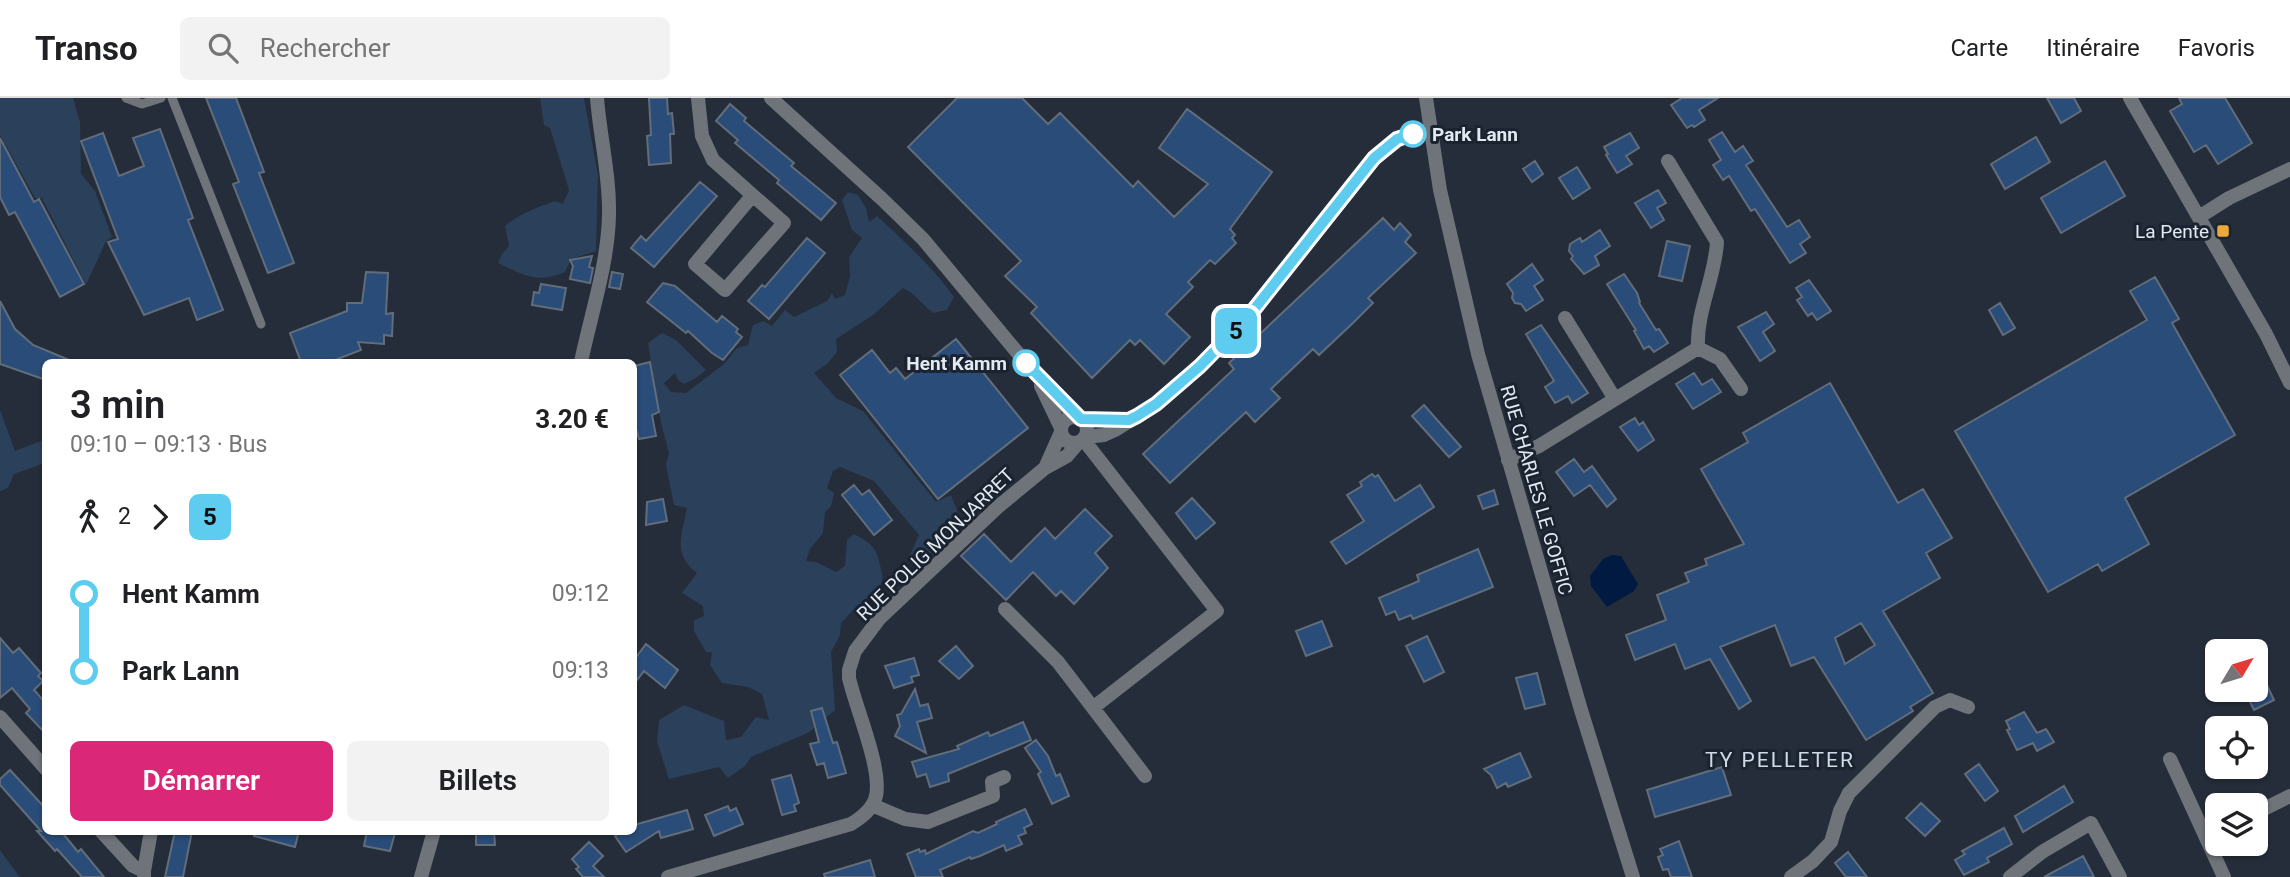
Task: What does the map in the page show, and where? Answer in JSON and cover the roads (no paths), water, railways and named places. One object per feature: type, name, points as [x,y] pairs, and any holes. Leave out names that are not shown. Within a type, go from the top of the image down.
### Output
[{"type":"street","points":[[582,359],[602,268],[609,218],[597,98]]},
{"type":"street","points":[[698,98],[702,136],[709,153],[726,173],[784,223],[725,290],[695,264],[752,196]]},
{"type":"street","points":[[771,98],[883,199],[923,239],[1035,375],[1087,428],[1082,440]]},
{"type":"street","points":[[2130,98],[2288,375]]},
{"type":"street","name":"RUE CHARLES LE GOFFIC","points":[[1428,101],[1440,190],[1466,309],[1508,460],[1633,877]]},
{"type":"street","points":[[1035,375],[1068,442],[1104,435],[1129,420],[1165,397],[1232,335],[1277,283],[1374,158],[1404,136],[1431,131]]},
{"type":"street","points":[[1668,161],[1717,242],[1699,327],[1698,348]]},
{"type":"street","points":[[2199,217],[2229,198],[2290,169]]},
{"type":"street","points":[[1565,318],[1615,399]]},
{"type":"street","points":[[1508,460],[1539,446],[1698,348]]},
{"type":"street","points":[[1698,348],[1720,359],[1741,389]]},
{"type":"street","points":[[1061,430],[1068,419],[1129,420]]},
{"type":"street","name":"RUE POLIG MONJARRET","points":[[1045,468],[1061,430]]},
{"type":"street","points":[[1082,440],[1217,611],[1094,708]]},
{"type":"street","name":"RUE POLIG MONJARRET","points":[[872,805],[876,794],[874,770],[849,678],[855,651],[872,628],[899,600],[968,534],[1045,468],[1067,456],[1082,440]]},
{"type":"street","points":[[1005,609],[1058,662],[1145,776]]},
{"type":"street","points":[[1791,877],[1813,861],[1831,842],[1840,811],[1849,793],[1936,707],[1950,700],[1968,707]]},
{"type":"street","points":[[0,717],[42,764]]},
{"type":"street","points":[[2170,759],[2205,822]]},
{"type":"street","points":[[667,877],[850,824],[863,816],[872,805],[913,821],[935,821],[993,796],[992,782],[1004,777]]},
{"type":"street","points":[[2268,807],[2290,796]]},
{"type":"street","points":[[2010,877],[2050,846],[2091,824],[2120,877]]},
{"type":"street","points":[[105,835],[144,874],[150,835]]},
{"type":"street","points":[[421,877],[433,835]]},
{"type":"street","points":[[2218,856],[2224,877]]},
{"type":"lane","points":[[126,98],[142,104],[161,98]]},
{"type":"lane","points":[[172,98],[261,324]]},
{"type":"place","name":"Park Lann","points":[[1413,134]]},
{"type":"place","name":"La Pente","points":[[2223,231]]},
{"type":"place","name":"Hent Kamm","points":[[1026,363]]},
{"type":"district","name":"TY PELLETER","points":[[1780,760]]}]
